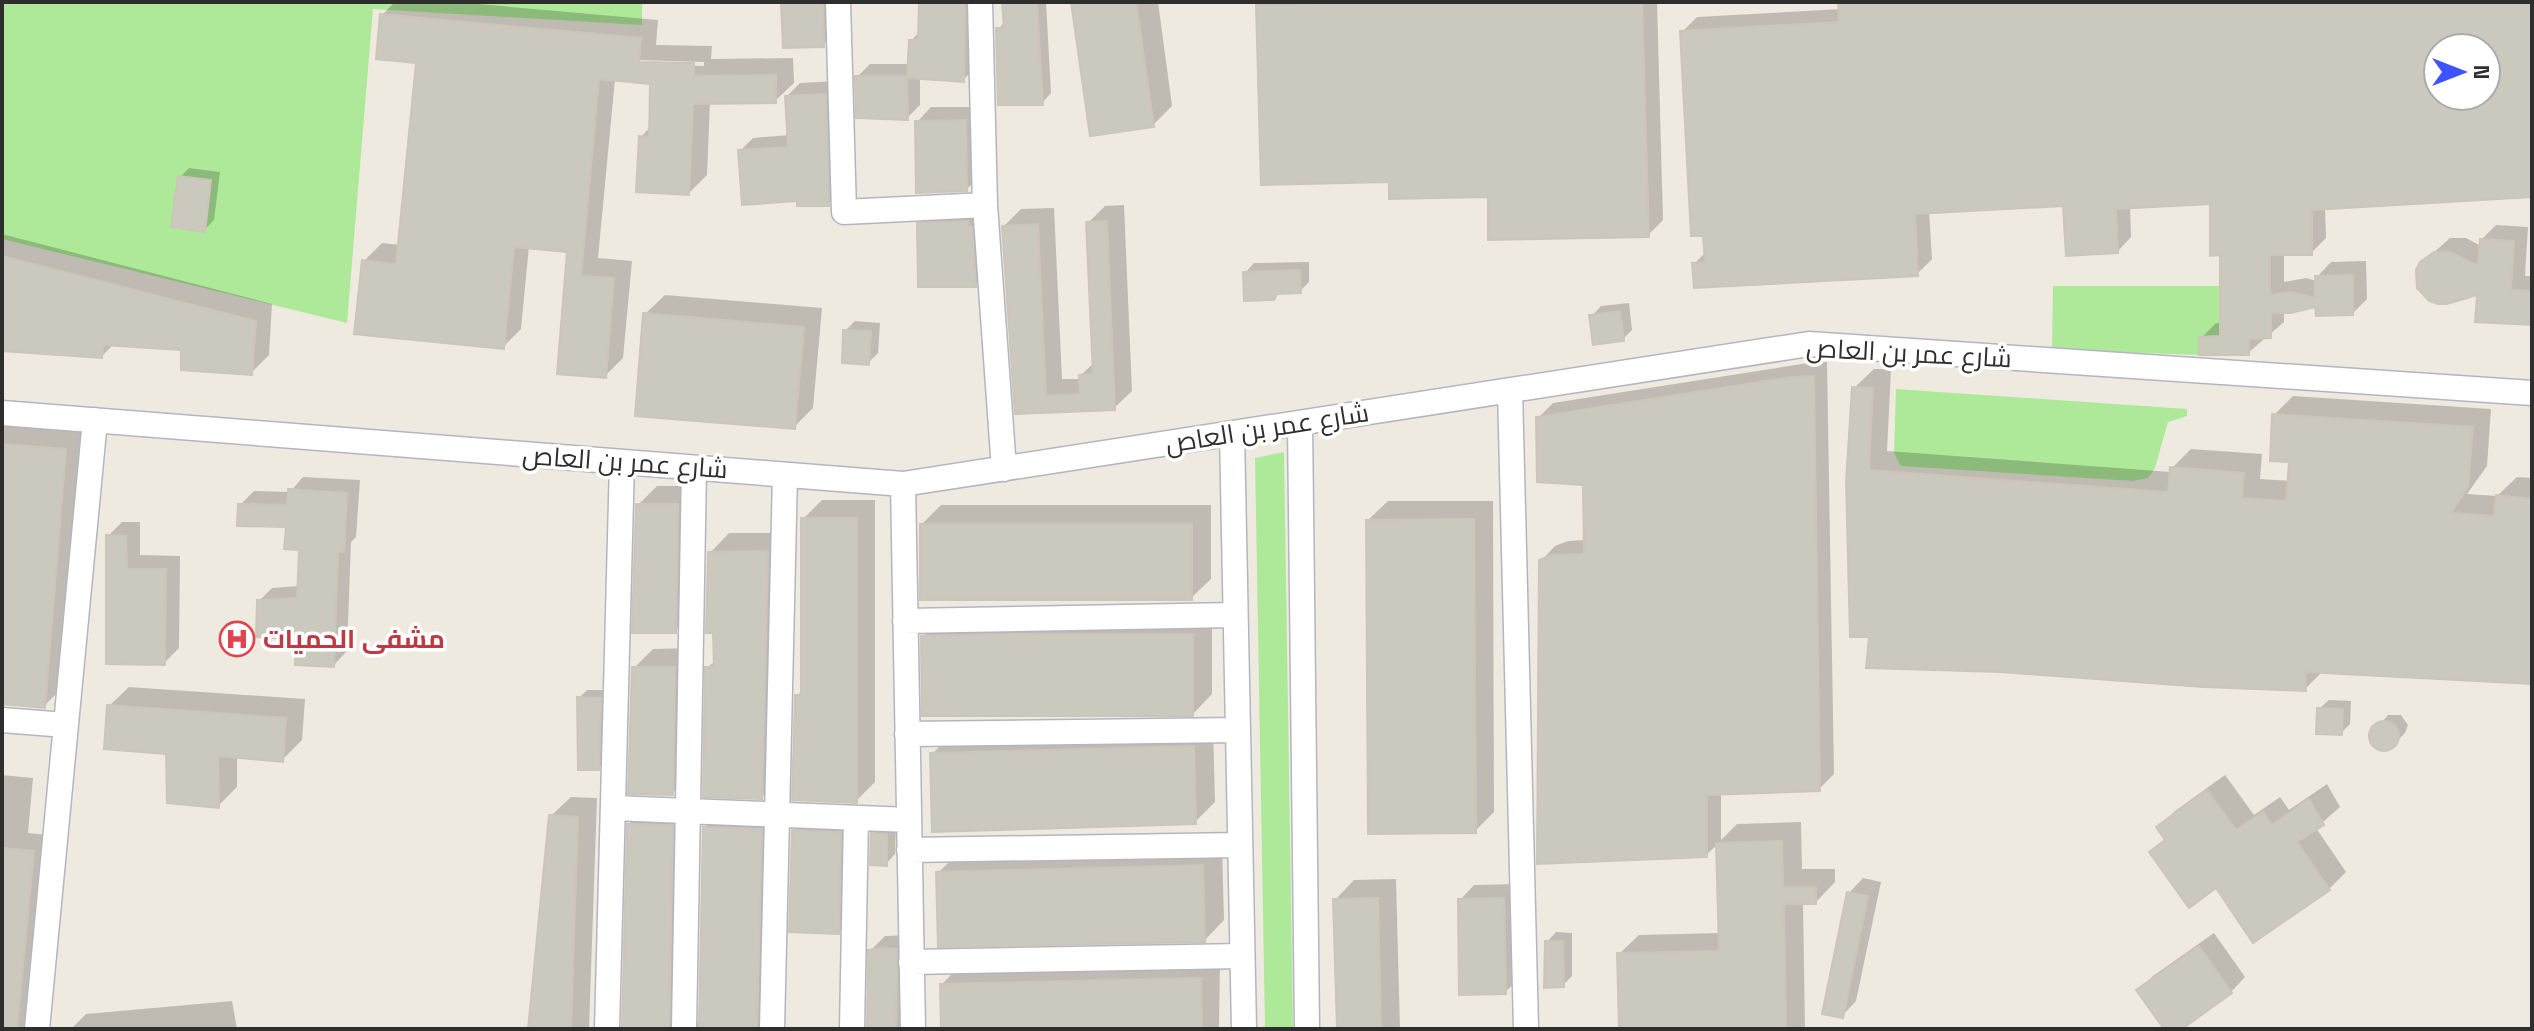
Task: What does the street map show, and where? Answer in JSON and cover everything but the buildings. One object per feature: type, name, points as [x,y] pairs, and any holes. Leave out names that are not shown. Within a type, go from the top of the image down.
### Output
[{"type":"street","points":[[838,2],[844,212],[985,205]]},
{"type":"street","points":[[980,2],[985,205],[1004,469]]},
{"type":"street","name":"شارع عمر بن العاص","points":[[2,413],[903,484],[1809,344],[2532,393]]},
{"type":"street","points":[[1510,390],[1526,1029]]},
{"type":"street","points":[[37,1029],[95,420]]},
{"type":"street","points":[[1300,423],[1307,1029]]},
{"type":"street","points":[[1232,433],[1244,1029]]},
{"type":"street","points":[[607,1029],[622,462]]},
{"type":"street","points":[[684,1029],[694,468]]},
{"type":"street","points":[[772,1029],[785,475]]},
{"type":"street","points":[[903,484],[913,1029]]},
{"type":"street","points":[[905,621],[1235,615]]},
{"type":"street","points":[[2,720],[66,725]]},
{"type":"street","points":[[907,734],[1238,730]]},
{"type":"street","points":[[613,808],[909,820]]},
{"type":"street","points":[[852,1029],[856,818]]},
{"type":"street","points":[[909,850],[1240,845]]},
{"type":"street","points":[[911,962],[1242,956]]},
{"type":"green space","points":[[2,2],[642,2],[642,25],[373,9],[347,323],[2,239]]},
{"type":"green space","points":[[2053,286],[2220,286],[2220,336],[2199,337],[2199,355],[2052,350]]},
{"type":"green space","points":[[1896,389],[2187,409],[2187,416],[2168,422],[2155,468],[2148,478],[2133,481],[1901,466],[1894,453]]},
{"type":"green space","points":[[1284,452],[1293,1029],[1265,1029],[1255,458]]},
{"type":"place","name":"مشفى الحميات","points":[[237,639]]}]
